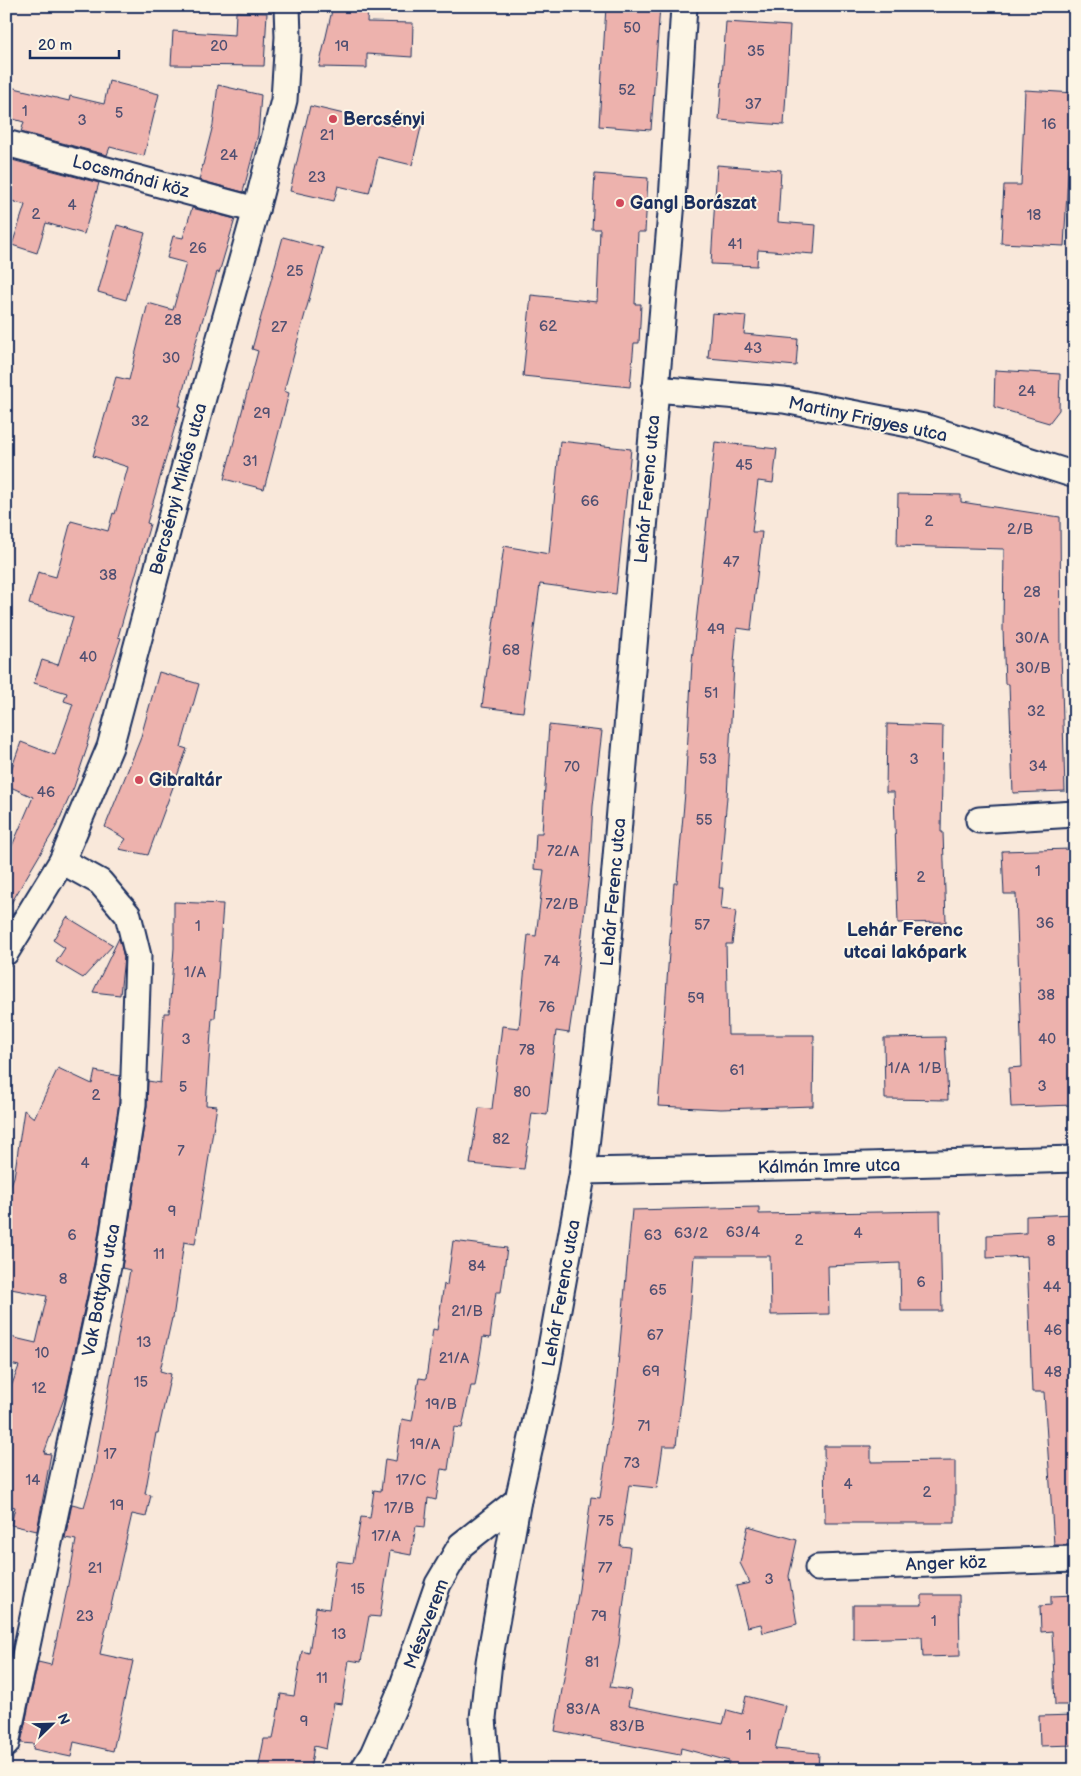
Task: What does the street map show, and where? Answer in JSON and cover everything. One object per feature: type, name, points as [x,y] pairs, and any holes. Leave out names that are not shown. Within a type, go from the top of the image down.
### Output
[{"type":"street","name":"Bercsényi Miklós utca","points":[[6,952],[62,861],[110,747],[204,394],[256,210],[284,100],[288,36],[287,6]]},
{"type":"street","name":"Lehár Ferenc utca","points":[[487,1770],[483,1718],[489,1662],[518,1500],[546,1375],[583,1171],[605,986],[672,201],[684,6]]},
{"type":"street","name":"Locsmándi köz","points":[[6,143],[256,210]]},
{"type":"street","name":"Martiny Frigyes utca","points":[[655,389],[784,400],[924,427],[1075,475]]},
{"type":"street","points":[[979,820],[1075,814]]},
{"type":"street","name":"Vak Bottyán utca","points":[[6,1744],[108,1266],[132,1104],[138,956],[128,915],[100,882],[62,861]]},
{"type":"street","name":"Kálmán Imre utca","points":[[583,1171],[1075,1159]]},
{"type":"street","name":"Mészverem","points":[[363,1770],[373,1754],[402,1688],[438,1584],[461,1545],[518,1500]]},
{"type":"street","name":"Anger köz","points":[[818,1568],[1075,1559]]},
{"type":"building","points":[[333,6],[368,6],[367,22],[413,23],[412,57],[367,54],[367,68],[319,67]]},
{"type":"building","points":[[606,6],[660,6],[651,130],[599,126]]},
{"type":"building","points":[[236,12],[267,13],[264,66],[171,65],[173,31],[235,35]]},
{"type":"building","points":[[726,22],[790,26],[784,125],[719,120]]},
{"type":"building","points":[[109,81],[159,94],[144,156],[110,147],[107,155],[21,132],[24,122],[6,117],[6,86],[69,101],[70,96],[104,104]]},
{"type":"building","points":[[218,85],[261,95],[258,135],[243,192],[199,180],[213,125]]},
{"type":"building","points":[[1025,90],[1075,93],[1075,158],[1069,158],[1064,246],[1001,243],[1004,185],[1021,185]]},
{"type":"building","points":[[310,106],[395,126],[398,113],[423,119],[412,165],[378,157],[369,193],[338,186],[334,201],[290,191]]},
{"type":"building","points":[[12,160],[99,183],[84,234],[46,223],[37,253],[12,245],[25,205],[6,199],[6,180]]},
{"type":"building","points":[[717,165],[781,170],[778,222],[816,225],[814,254],[758,250],[757,266],[711,264]]},
{"type":"building","points":[[595,174],[648,178],[645,232],[638,232],[635,304],[641,304],[639,343],[634,343],[630,387],[523,376],[531,295],[597,302],[600,229],[592,229]]},
{"type":"building","points":[[192,208],[235,219],[195,345],[179,406],[181,406],[147,523],[150,524],[118,637],[121,638],[106,681],[88,745],[74,787],[56,827],[6,912],[6,860],[33,797],[6,784],[21,742],[55,755],[73,704],[64,701],[67,693],[34,683],[42,660],[58,665],[73,617],[29,604],[38,572],[56,577],[71,521],[108,531],[113,513],[115,514],[128,467],[93,456],[116,377],[129,380],[148,303],[173,310],[186,263],[167,258],[173,236],[183,238]]},
{"type":"building","points":[[117,225],[145,233],[126,300],[98,292]]},
{"type":"building","points":[[283,237],[323,248],[284,391],[289,393],[264,489],[224,479],[258,351],[252,349]]},
{"type":"building","points":[[712,313],[746,316],[744,334],[798,339],[796,366],[708,358]]},
{"type":"building","points":[[995,370],[1060,374],[1059,410],[1049,423],[994,407]]},
{"type":"building","points":[[560,441],[631,449],[616,594],[540,584],[523,712],[482,707],[504,546],[549,554]]},
{"type":"building","points":[[715,442],[777,449],[773,483],[758,481],[752,532],[762,532],[751,630],[737,628],[734,663],[727,797],[719,888],[723,888],[721,909],[736,911],[732,944],[726,944],[728,1035],[814,1035],[813,1106],[721,1109],[658,1106],[674,883],[677,883],[685,793],[692,661]]},
{"type":"building","points":[[898,494],[961,495],[961,502],[1060,517],[1065,791],[1013,793],[1009,684],[1005,684],[1003,629],[1004,549],[897,546]]},
{"type":"building","points":[[159,672],[199,684],[181,747],[187,749],[148,855],[119,849],[126,839],[105,827],[140,740]]},
{"type":"building","points":[[887,724],[943,726],[941,832],[943,832],[946,922],[898,923],[894,792],[886,792]]},
{"type":"building","points":[[549,725],[602,731],[593,806],[589,873],[569,1033],[556,1031],[547,1115],[532,1113],[524,1169],[470,1164],[479,1108],[492,1109],[502,1026],[519,1028],[528,935],[536,936],[544,870],[534,869],[536,833],[542,833]]},
{"type":"building","points":[[1071,849],[1075,980],[1075,1105],[1011,1107],[1009,1068],[1022,1067],[1016,894],[1004,894],[1002,851]]},
{"type":"building","points":[[174,902],[223,904],[215,1018],[212,1018],[206,1105],[217,1106],[195,1244],[184,1242],[173,1318],[160,1371],[171,1374],[158,1433],[156,1433],[145,1494],[151,1495],[146,1517],[132,1514],[100,1654],[133,1661],[113,1751],[74,1742],[71,1757],[33,1749],[34,1744],[21,1743],[38,1662],[51,1665],[76,1540],[65,1538],[72,1504],[84,1507],[93,1477],[130,1270],[122,1268],[147,1106],[148,1081],[160,1083],[164,1013],[169,1013],[174,948]]},
{"type":"building","points":[[67,917],[113,945],[83,978],[56,962],[65,948],[53,940]]},
{"type":"building","points":[[119,938],[124,957],[120,995],[93,992]]},
{"type":"building","points":[[945,1037],[948,1100],[885,1099],[884,1038]]},
{"type":"building","points":[[58,1068],[92,1084],[95,1071],[120,1076],[119,1103],[94,1263],[66,1393],[44,1453],[51,1454],[37,1531],[11,1525],[15,1507],[6,1505],[6,1470],[13,1412],[6,1411],[6,1400],[19,1366],[6,1363],[6,1336],[36,1343],[47,1296],[6,1288],[6,1197],[14,1177],[24,1110],[34,1118]]},
{"type":"building","points":[[759,1207],[759,1214],[940,1211],[942,1311],[901,1311],[900,1263],[828,1266],[829,1314],[771,1315],[770,1256],[694,1256],[689,1329],[676,1446],[663,1446],[657,1488],[629,1485],[620,1546],[630,1547],[619,1644],[610,1687],[631,1690],[628,1706],[723,1724],[727,1710],[742,1714],[746,1696],[785,1706],[775,1749],[819,1753],[818,1770],[727,1770],[729,1761],[681,1748],[680,1755],[555,1731],[579,1589],[591,1497],[600,1498],[616,1388],[632,1210]]},
{"type":"building","points":[[1075,1214],[1075,1545],[1054,1545],[1044,1392],[1032,1392],[1027,1256],[987,1258],[987,1235],[1026,1233],[1026,1216]]},
{"type":"building","points":[[453,1241],[507,1248],[501,1292],[496,1292],[490,1338],[483,1337],[475,1386],[471,1386],[462,1428],[454,1427],[448,1470],[441,1469],[436,1500],[428,1498],[425,1527],[416,1526],[411,1555],[390,1551],[380,1617],[369,1616],[361,1662],[349,1660],[342,1704],[334,1703],[326,1749],[314,1746],[310,1770],[258,1770],[264,1739],[273,1739],[281,1694],[294,1696],[302,1651],[309,1653],[316,1607],[329,1609],[336,1561],[353,1563],[361,1517],[370,1518],[374,1490],[381,1491],[385,1459],[396,1461],[402,1419],[412,1421],[419,1378],[426,1379],[433,1329],[437,1330],[444,1284],[447,1285]]},
{"type":"building","points":[[824,1446],[871,1446],[871,1462],[955,1461],[955,1523],[825,1523]]},
{"type":"building","points":[[748,1526],[797,1540],[789,1576],[797,1624],[763,1633],[761,1624],[747,1627],[736,1586],[750,1583],[740,1563]]},
{"type":"building","points":[[922,1595],[959,1595],[960,1656],[923,1657],[922,1637],[853,1639],[853,1605],[922,1605]]},
{"type":"building","points":[[1075,1595],[1075,1705],[1055,1705],[1052,1631],[1041,1632],[1040,1606],[1051,1605],[1051,1596]]},
{"type":"building","points":[[1075,1715],[1075,1745],[1040,1746],[1039,1716]]},
{"type":"place","name":"Bercsényi","points":[[333,119]]},
{"type":"place","name":"Gangl Borászat","points":[[620,203]]},
{"type":"place","name":"Gibraltár","points":[[139,780]]},
{"type":"district","name":"Lehár Ferenc utcai lakópark","points":[[905,940]]}]
